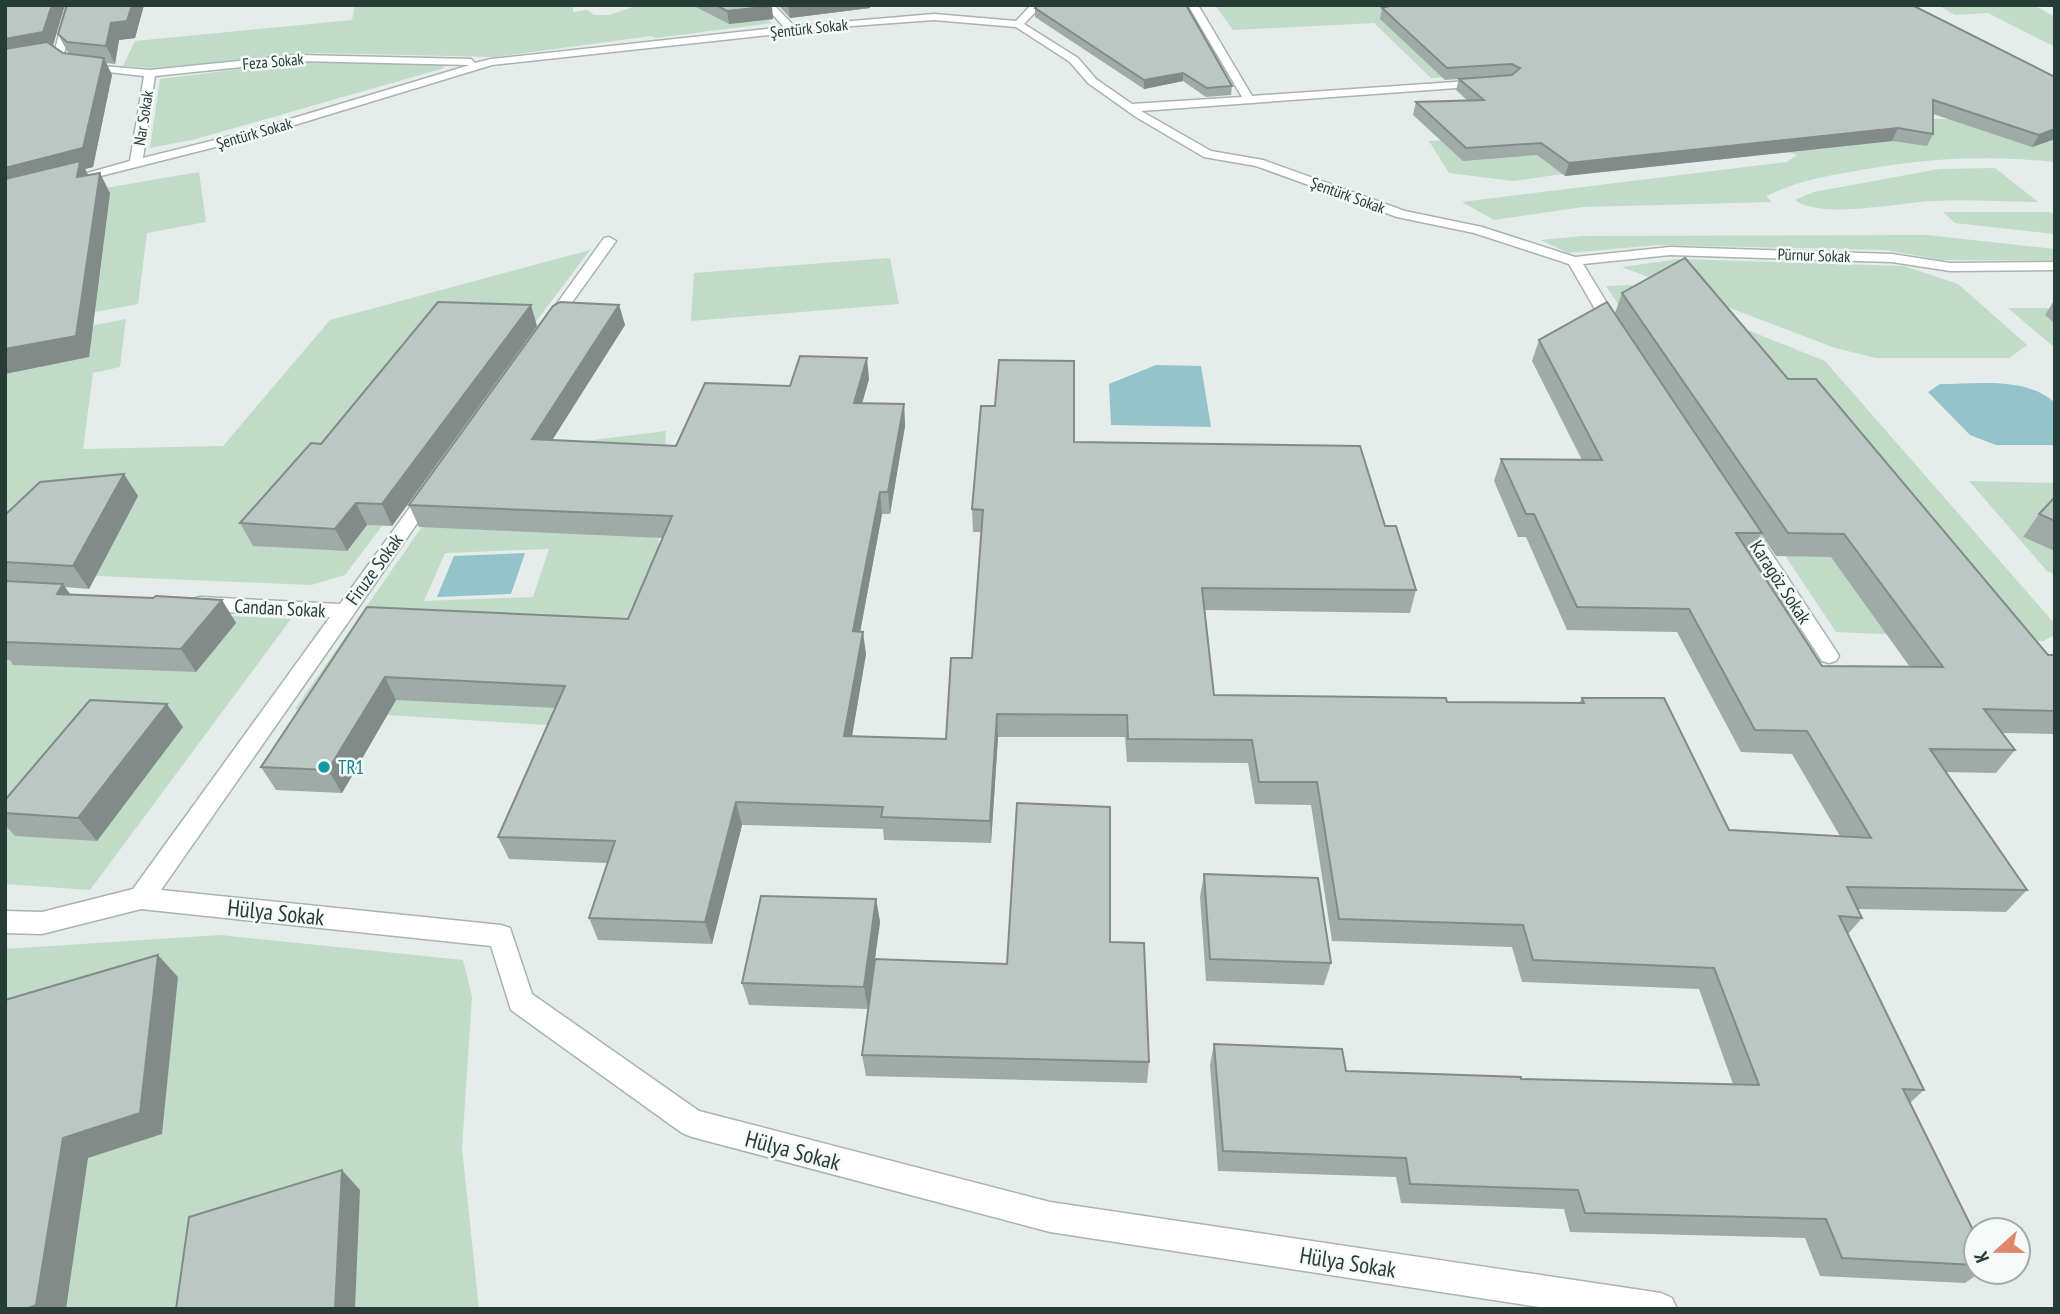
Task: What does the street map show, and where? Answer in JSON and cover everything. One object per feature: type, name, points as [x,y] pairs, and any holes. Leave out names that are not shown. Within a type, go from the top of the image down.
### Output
[{"type":"street","points":[[769,5],[792,30]]},
{"type":"street","points":[[1018,24],[1037,5]]},
{"type":"street","points":[[1193,5],[1250,100]]},
{"type":"street","points":[[66,59],[74,9]]},
{"type":"street","name":"Şentürk Sokak","points":[[56,183],[251,135],[491,62],[934,17],[1018,24],[1074,60],[1092,81],[1130,108],[1208,154],[1259,163],[1402,214],[1477,230],[1574,261]]},
{"type":"street","name":"Feza Sokak","points":[[46,55],[150,73],[299,58],[491,62]]},
{"type":"street","name":"Nar Sokak","points":[[136,164],[150,73]]},
{"type":"street","points":[[1130,108],[1497,82]]},
{"type":"street","points":[[537,342],[609,241]]},
{"type":"street","name":"Pürnur Sokak","points":[[1574,261],[1670,251],[1892,258],[1950,267],[2055,266]]},
{"type":"street","points":[[1574,261],[1624,343]]},
{"type":"street","name":"Firuze Sokak","points":[[141,898],[440,477]]},
{"type":"street","name":"Karagöz Sokak","points":[[1731,506],[1829,656]]},
{"type":"street","name":"Candan Sokak","points":[[181,603],[344,611]]},
{"type":"street","name":"Hülya Sokak","points":[[5,922],[42,923],[141,898],[501,936],[521,1001],[692,1123],[1049,1217],[1661,1309]]},
{"type":"green space","points":[[355,5],[573,5],[573,12],[587,10],[594,15],[610,15],[638,5],[758,5],[771,23],[495,57],[312,53],[155,68],[123,66],[135,41],[352,20]]},
{"type":"green space","points":[[1215,5],[1543,5],[1481,76],[1431,78],[1374,23],[1233,30]]},
{"type":"green space","points":[[1937,5],[2033,5],[2055,17],[2055,47],[1988,13],[1955,15]]},
{"type":"green space","points":[[295,62],[443,65],[444,68],[196,139],[150,148],[160,79]]},
{"type":"green space","points":[[1853,119],[2055,119],[2055,162],[1979,158],[1931,161],[1810,180],[1766,196],[1772,202],[1583,207],[1494,220],[1462,202],[1787,162],[1797,155],[1765,145],[1513,181],[1449,173],[1429,141]]},
{"type":"green space","points":[[1995,168],[2038,202],[1947,200],[1823,209],[1795,200],[1814,192],[1939,169]]},
{"type":"green space","points":[[199,172],[206,222],[147,233],[138,304],[5,329],[5,205]]},
{"type":"green space","points":[[1943,212],[2050,212],[2055,215],[2055,234],[1955,223]]},
{"type":"green space","points":[[1927,235],[2055,249],[2055,261],[1941,260],[1886,250],[1659,245],[1568,253],[1541,240],[1583,236]]},
{"type":"green space","points":[[590,250],[345,575],[311,585],[5,572],[5,343],[126,319],[120,367],[93,373],[83,449],[223,446],[330,320]]},
{"type":"green space","points":[[890,258],[899,304],[691,321],[694,273]]},
{"type":"green space","points":[[1679,259],[1904,266],[1958,284],[2027,345],[2009,358],[1876,358],[1835,348],[1622,267]]},
{"type":"green space","points":[[1634,285],[1825,361],[2055,624],[2055,635],[2043,641],[1836,632],[1606,286]]},
{"type":"green space","points":[[2008,308],[2055,308],[2055,348]]},
{"type":"green space","points":[[666,431],[658,555],[577,727],[295,709],[472,455]],"holes":[[[549,549],[533,597],[424,601],[445,553]]]},
{"type":"green space","points":[[1969,481],[2055,483],[2055,575],[2047,571]]},
{"type":"green space","points":[[5,605],[291,619],[90,890],[5,884]]},
{"type":"green space","points":[[220,935],[463,960],[472,997],[462,1148],[479,1309],[5,1309],[5,949]]},
{"type":"water","points":[[1156,365],[1201,366],[1211,427],[1111,425],[1109,384]]},
{"type":"water","points":[[2000,383],[2043,394],[2055,403],[2055,445],[1996,445],[1970,435],[1928,392],[1940,384]]},
{"type":"water","points":[[525,553],[511,594],[437,597],[454,556]]},
{"type":"building","points":[[5,5],[52,5],[43,32],[5,39]]},
{"type":"building","points":[[67,5],[132,5],[127,21],[111,23],[106,46],[67,42],[58,34]]},
{"type":"building","points":[[716,5],[771,5],[772,6],[727,11]]},
{"type":"building","points":[[1038,5],[1186,5],[1232,86],[1207,88],[1183,73],[1144,80],[1035,8]]},
{"type":"building","points":[[1393,5],[1912,5],[2055,77],[2055,129],[2039,135],[1933,100],[1933,134],[1898,128],[1569,163],[1541,143],[1466,148],[1416,102],[1484,100],[1459,79],[1512,75],[1520,68],[1512,64],[1447,68],[1382,8]]},
{"type":"building","points":[[47,42],[63,53],[104,58],[83,148],[5,168],[5,49]]},
{"type":"building","points":[[80,161],[77,177],[100,173],[76,336],[5,349],[5,179]]},
{"type":"building","points":[[1685,258],[1788,379],[1816,379],[2048,655],[2055,655],[2055,711],[1984,709],[2015,750],[1930,749],[2027,890],[1847,887],[1862,918],[1839,916],[1924,1090],[1903,1089],[1966,1216],[1962,1216],[1962,1264],[1842,1258],[1826,1219],[1585,1213],[1578,1190],[1410,1184],[1406,1158],[1223,1151],[1214,1044],[1342,1049],[1346,1071],[1759,1085],[1714,968],[1533,960],[1523,925],[1339,919],[1317,782],[1259,782],[1252,740],[1128,739],[1127,715],[997,714],[990,821],[881,817],[883,807],[736,802],[705,922],[589,918],[615,841],[498,837],[565,686],[385,677],[328,770],[261,767],[367,607],[628,619],[672,516],[409,505],[553,306],[560,302],[619,305],[532,439],[676,446],[705,383],[790,386],[800,356],[867,358],[854,403],[904,404],[888,492],[880,492],[853,631],[863,632],[844,736],[946,739],[951,658],[972,658],[983,510],[972,509],[981,406],[995,406],[999,360],[1074,361],[1074,442],[1360,446],[1385,526],[1396,526],[1416,590],[1202,588],[1214,695],[1584,703],[1582,698],[1664,698],[1729,830],[1871,838],[1807,731],[1755,730],[1689,609],[1577,607],[1534,514],[1526,514],[1501,459],[1602,460],[1539,340],[1607,302],[1762,533],[1736,533],[1822,666],[1943,667],[1844,534],[1788,533],[1622,293]]},
{"type":"building","points":[[438,302],[531,305],[382,504],[356,503],[335,529],[240,523],[311,443],[321,444]]},
{"type":"building","points":[[124,474],[73,566],[5,562],[5,515],[40,482]]},
{"type":"building","points":[[2055,497],[2055,521],[2039,514]]},
{"type":"building","points":[[5,581],[63,584],[57,594],[222,600],[181,649],[5,642]]},
{"type":"building","points":[[90,700],[167,704],[78,818],[5,813],[5,800]]},
{"type":"building","points":[[1017,803],[1110,807],[1110,942],[1144,943],[1149,1062],[862,1055],[875,959],[1007,964]]},
{"type":"building","points":[[1204,874],[1318,878],[1331,963],[1210,959]]},
{"type":"building","points":[[761,896],[876,899],[864,987],[742,983]]},
{"type":"building","points":[[158,955],[140,1113],[63,1138],[36,1305],[27,1309],[5,1309],[5,1000]]},
{"type":"building","points":[[342,1170],[335,1309],[176,1309],[189,1217]]},
{"type":"place","name":"TR1","points":[[324,767]]}]
